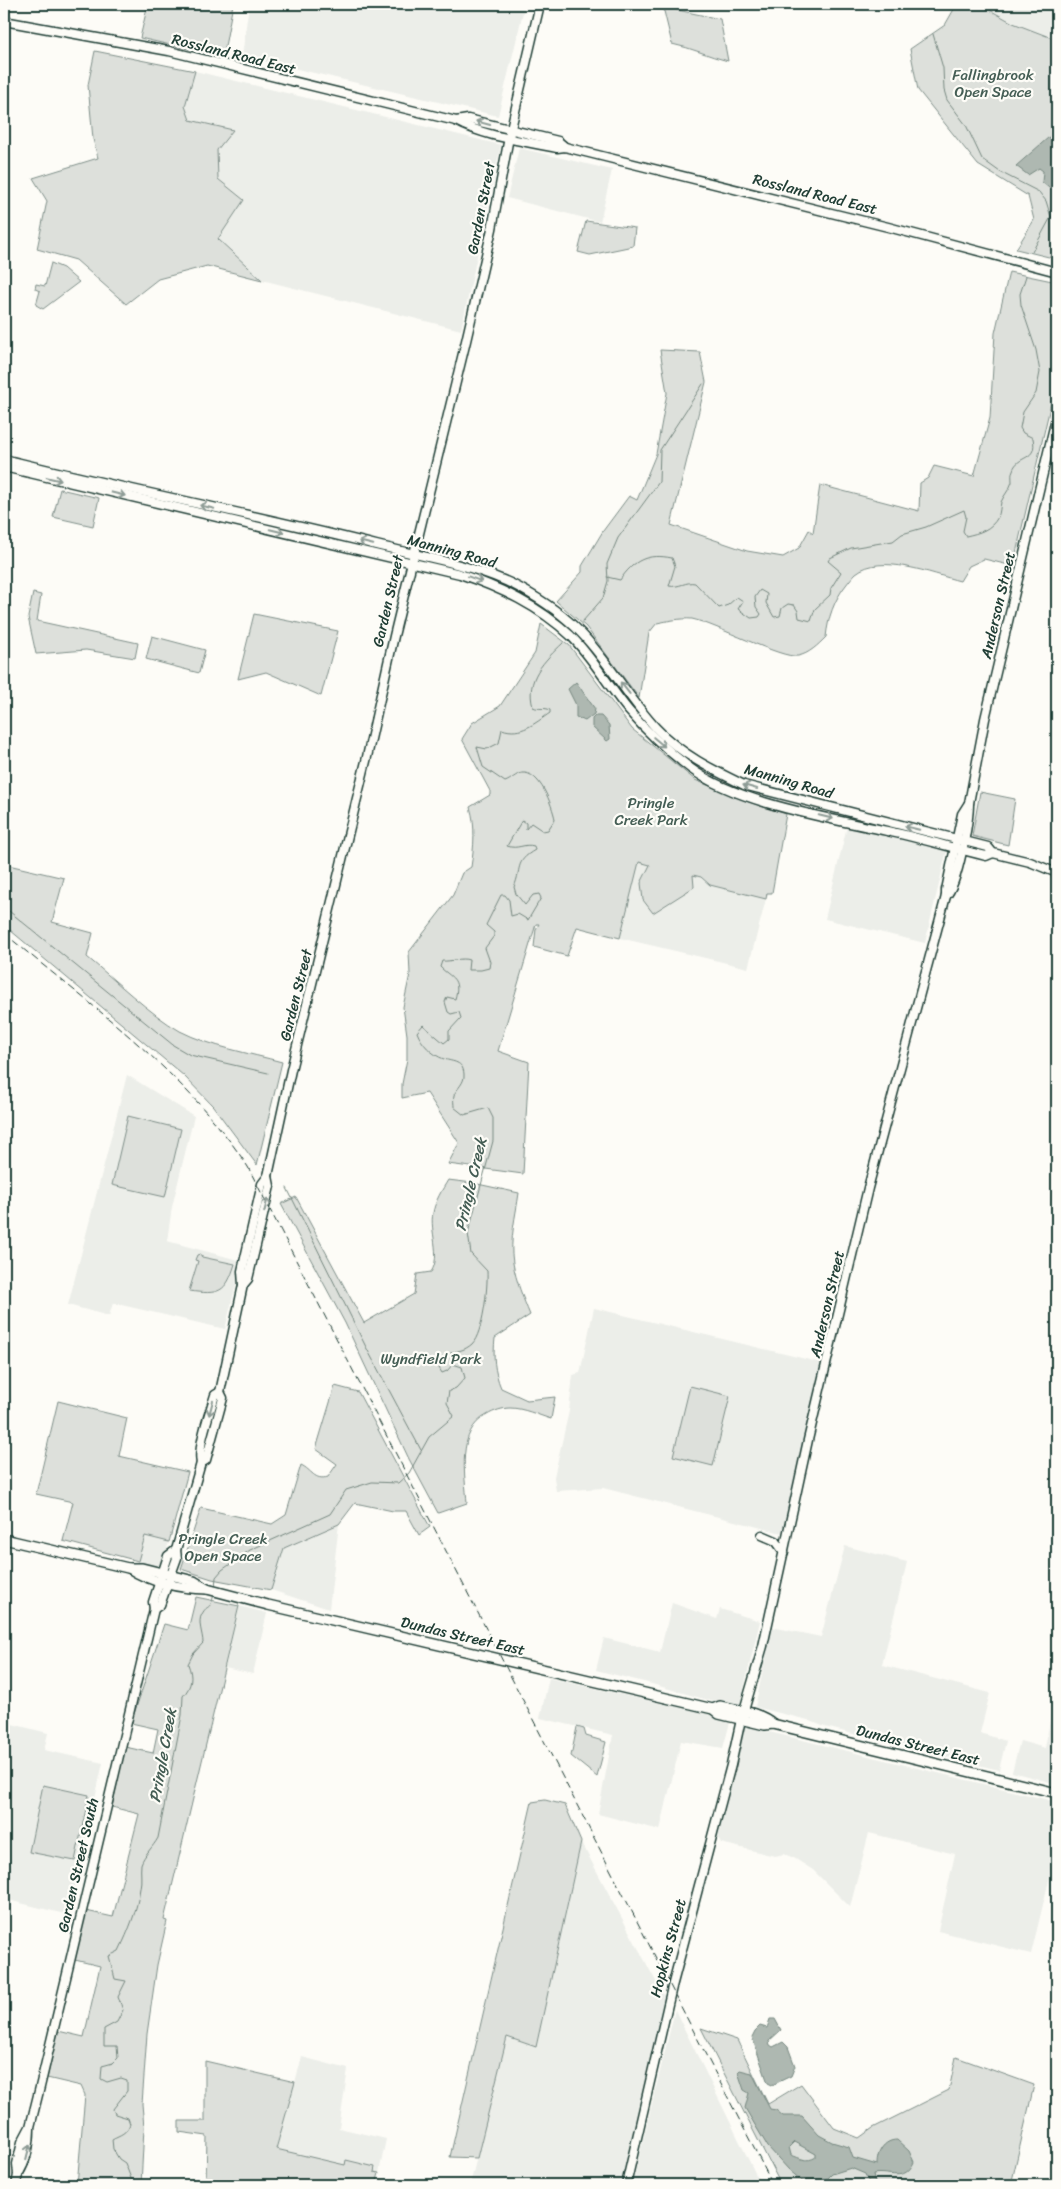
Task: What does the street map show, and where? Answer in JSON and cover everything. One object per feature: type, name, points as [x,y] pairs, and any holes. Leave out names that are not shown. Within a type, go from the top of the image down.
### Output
[{"type":"main road","name":"Garden Street","points":[[243,1284],[241,1277],[262,1184],[268,1176],[412,559],[480,281],[510,134],[540,4]]},
{"type":"main road","name":"Rossland Road East","points":[[4,21],[169,51],[456,121],[466,127],[510,134],[557,148],[565,147],[888,227],[1057,272]]},
{"type":"main road","name":"Anderson Street","points":[[743,1716],[763,1646],[808,1440],[871,1178],[958,849],[962,814],[969,803],[985,719],[1057,414]]},
{"type":"main road","name":"Manning Road","points":[[4,459],[216,509],[329,533],[497,587],[537,608],[580,646],[629,711],[651,735],[691,769],[712,781],[740,794],[786,807],[986,856],[993,852]]},
{"type":"main road","name":"Manning Road","points":[[4,467],[412,559],[492,575],[521,588],[550,606],[581,633],[657,730],[711,770],[744,785],[988,847],[993,852],[1030,862],[1057,873]]},
{"type":"main road","name":"Garden Street","points":[[165,1578],[168,1556],[176,1550],[201,1463],[200,1458],[206,1428],[215,1395],[220,1392],[243,1284],[248,1278],[270,1186],[268,1176]]},
{"type":"main road","points":[[247,1251],[252,1262]]},
{"type":"main road","points":[[762,1535],[776,1542],[784,1552]]},
{"type":"main road","name":"Dundas Street East","points":[[4,1539],[128,1568],[140,1575],[165,1578],[192,1589],[208,1589],[713,1709],[720,1706],[765,1725],[773,1724],[1057,1793]]},
{"type":"main road","name":"Garden Street South","points":[[16,2185],[18,2175],[17,2164],[22,2142],[30,2127],[154,1609],[160,1605],[165,1578]]},
{"type":"main road","name":"Hopkins Street","points":[[626,2185],[672,1987],[743,1716]]},
{"type":"shaded area","points":[[249,4],[525,4],[498,116],[242,56]]},
{"type":"shaded area","points":[[979,4],[1057,4],[1057,40],[1013,23]]},
{"type":"shaded area","points":[[195,71],[501,145],[461,330],[262,280],[218,239],[244,200],[218,179],[217,150],[190,121],[185,106]]},
{"type":"shaded area","points":[[1057,130],[1057,161],[1053,187],[1049,188],[1042,182],[1043,171],[1039,168],[1028,175],[1016,166]]},
{"type":"shaded area","points":[[519,148],[612,170],[600,222],[507,198]]},
{"type":"shaded area","points":[[576,682],[595,709],[594,714],[585,721],[576,717],[576,705],[568,689]]},
{"type":"shaded area","points":[[595,716],[601,716],[609,725],[610,739],[607,741],[592,727],[592,719]]},
{"type":"shaded area","points":[[847,826],[947,850],[925,943],[825,919]]},
{"type":"shaded area","points":[[640,857],[701,877],[710,885],[766,899],[748,968],[620,938]]},
{"type":"shaded area","points":[[127,1075],[194,1116],[172,1207],[167,1241],[242,1261],[225,1329],[113,1303],[109,1316],[68,1305]]},
{"type":"shaded area","points":[[594,1308],[822,1363],[782,1533],[603,1488],[556,1491],[554,1477],[569,1411],[573,1375],[580,1373]]},
{"type":"shaded area","points":[[339,1524],[329,1609],[271,1590],[284,1548]]},
{"type":"shaded area","points":[[144,1535],[169,1542],[163,1561],[156,1568],[137,1564]]},
{"type":"shaded area","points":[[845,1546],[907,1562],[882,1665],[990,1693],[980,1733],[1006,1741],[999,1770],[825,1727],[808,1720],[755,1707],[772,1627],[821,1637]]},
{"type":"shaded area","points":[[672,1603],[717,1619],[720,1609],[760,1621],[739,1709],[596,1670],[604,1638],[660,1652]]},
{"type":"shaded area","points":[[239,1606],[267,1613],[253,1674],[225,1668]]},
{"type":"shaded area","points":[[549,1678],[731,1719],[723,1748],[681,1741],[660,1830],[598,1814],[613,1735],[540,1718]]},
{"type":"shaded area","points":[[1051,1715],[1057,1717],[1057,1784],[1012,1772],[1020,1741],[1045,1748]]},
{"type":"shaded area","points":[[4,1722],[48,1733],[44,1750],[103,1763],[69,1915],[4,1899]]},
{"type":"shaded area","points":[[745,1726],[1057,1802],[1057,1847],[1031,1954],[938,1931],[955,1854],[869,1833],[850,1907],[813,1870],[794,1858],[784,1854],[775,1856],[721,1843],[718,1837]]},
{"type":"shaded area","points":[[581,1842],[666,2000],[621,2185],[470,2185],[507,2037],[536,2047]]},
{"type":"shaded area","points":[[675,2010],[761,2185],[632,2185]]},
{"type":"shaded area","points":[[770,2019],[775,2019],[781,2030],[769,2041],[770,2045],[773,2047],[783,2042],[788,2047],[795,2066],[791,2076],[772,2085],[768,2083],[752,2037],[760,2026],[767,2028]]},
{"type":"shaded area","points":[[302,2057],[348,2069],[339,2128],[386,2139],[379,2173],[276,2150]]},
{"type":"shaded area","points":[[740,2070],[752,2073],[770,2109],[776,2110],[783,2116],[802,2116],[819,2135],[832,2142],[849,2147],[853,2158],[877,2165],[878,2156],[882,2148],[888,2142],[897,2140],[909,2151],[914,2162],[906,2172],[901,2174],[873,2174],[875,2183],[881,2185],[870,2185],[865,2174],[851,2168],[832,2174],[821,2185],[807,2185],[789,2170],[768,2147],[745,2108],[749,2093],[744,2090],[738,2072]],"holes":[[[794,2142],[816,2154],[816,2157],[813,2159],[804,2159],[791,2155],[789,2147]]]},
{"type":"green space","points":[[148,4],[233,4],[223,57],[140,38]]},
{"type":"green space","name":"Fallingbrook Open Space","points":[[957,4],[979,4],[1013,23],[1057,40],[1057,259],[1016,249],[1034,220],[1028,196],[978,165],[918,90],[910,49],[945,25]]},
{"type":"green space","points":[[663,7],[720,19],[728,61],[672,44]]},
{"type":"green space","points":[[95,51],[195,71],[185,106],[190,120],[233,130],[217,150],[218,179],[244,200],[218,239],[262,280],[207,266],[158,279],[126,304],[76,260],[37,249],[47,201],[33,178],[98,158],[93,139],[88,85]]},
{"type":"green space","points":[[586,221],[635,228],[633,246],[590,255],[578,252]]},
{"type":"green space","points":[[51,263],[63,268],[79,282],[43,309],[36,305],[40,291],[35,289],[36,284],[45,286]]},
{"type":"green space","points":[[1009,272],[1057,282],[1057,377],[1013,566],[984,559],[969,566],[960,581],[907,567],[879,565],[866,567],[856,573],[838,597],[830,616],[826,637],[810,651],[798,656],[763,647],[692,619],[657,623],[649,633],[639,698],[586,627],[556,601],[582,572],[582,566],[603,531],[629,496],[637,500],[656,454],[667,393],[660,350],[700,352],[706,382],[671,525],[747,551],[783,557],[799,548],[809,530],[813,533],[820,485],[919,511],[920,483],[928,478],[934,466],[974,476],[990,418],[995,333]]},
{"type":"green space","points":[[60,489],[99,498],[93,526],[53,517]]},
{"type":"green space","points":[[33,593],[41,595],[37,621],[138,643],[135,658],[86,650],[36,654],[28,617]]},
{"type":"green space","points":[[254,614],[338,631],[321,696],[266,672],[238,679]]},
{"type":"green space","name":"Pringle Creek Park","points":[[541,624],[569,645],[632,729],[695,780],[749,802],[786,814],[772,893],[767,893],[766,899],[710,885],[701,877],[693,875],[694,887],[653,913],[643,900],[641,883],[650,865],[639,862],[620,938],[577,927],[567,956],[534,947],[536,929],[539,924],[536,924],[498,1051],[529,1062],[523,1174],[448,1164],[459,1143],[427,1093],[402,1098],[402,1084],[407,1059],[407,1035],[403,1007],[410,974],[409,952],[453,895],[462,873],[471,867],[474,837],[470,807],[490,795],[490,791],[462,739],[472,723],[500,706],[535,653]]},
{"type":"green space","points":[[152,636],[205,650],[199,673],[146,659]]},
{"type":"green space","points":[[980,792],[1015,799],[1008,845],[972,836]]},
{"type":"green space","points":[[4,864],[64,878],[52,922],[93,933],[87,957],[157,1016],[192,1037],[282,1062],[257,1165],[213,1106],[184,1076],[4,925]]},
{"type":"green space","points":[[128,1116],[181,1129],[165,1197],[112,1185]]},
{"type":"green space","name":"Wyndfield Park","points":[[448,1180],[473,1183],[519,1193],[512,1237],[512,1254],[514,1270],[530,1315],[495,1338],[495,1369],[501,1388],[527,1400],[555,1397],[551,1419],[525,1410],[510,1408],[492,1412],[477,1422],[471,1431],[465,1454],[464,1467],[467,1503],[438,1513],[409,1459],[345,1323],[281,1204],[296,1197],[364,1323],[414,1294],[417,1274],[431,1272],[435,1258],[433,1213],[437,1200]]},
{"type":"green space","points":[[200,1254],[202,1257],[235,1264],[228,1281],[220,1290],[208,1293],[189,1291],[198,1261],[195,1260],[197,1255]]},
{"type":"green space","name":"Pringle Creek Open Space","points":[[335,1386],[358,1392],[430,1527],[419,1535],[406,1511],[393,1511],[355,1503],[339,1524],[284,1548],[271,1590],[212,1579],[181,1569],[201,1508],[272,1524],[286,1515],[301,1465],[319,1478],[328,1477],[337,1464],[316,1449]]},
{"type":"green space","points":[[690,1386],[730,1396],[713,1466],[673,1456]]},
{"type":"green space","points":[[58,1401],[127,1418],[119,1456],[188,1472],[169,1542],[145,1536],[138,1561],[63,1541],[73,1502],[36,1494]]},
{"type":"green space","points":[[196,1597],[239,1606],[164,1920],[167,1921],[157,1965],[147,2034],[142,2104],[144,2127],[141,2185],[77,2185],[85,2095],[81,2086],[47,2078],[58,2031],[84,2037],[100,1966],[75,1960],[86,1911],[113,1917],[139,1814],[112,1807],[125,1747],[153,1753],[158,1729],[131,1723],[164,1624],[188,1630]]},
{"type":"green space","points":[[577,1727],[584,1729],[586,1736],[606,1742],[597,1777],[571,1756]]},
{"type":"green space","points":[[43,1785],[89,1795],[75,1861],[29,1852]]},
{"type":"green space","points":[[545,1800],[565,1805],[581,1842],[536,2047],[507,2037],[477,2158],[450,2157],[532,1802]]},
{"type":"green space","points":[[701,2028],[737,2040],[768,2104],[801,2084],[834,2128],[859,2138],[873,2128],[949,2090],[956,2057],[1034,2085],[1011,2185],[781,2185]]},
{"type":"green space","points":[[205,2061],[295,2082],[276,2149],[345,2165],[346,2160],[375,2167],[374,2172],[379,2173],[376,2185],[206,2185],[207,2136],[179,2132],[179,2121],[205,2121]]},
{"type":"waterway","points":[[933,34],[943,68],[944,90],[947,100],[966,125],[982,159],[1000,172],[1039,192],[1046,201],[1051,217]]},
{"type":"waterway","name":"Pringle Creek","points":[[1032,252],[1051,217],[1057,211]]},
{"type":"waterway","name":"Pringle Creek","points":[[607,577],[620,580],[631,567],[648,557],[672,558],[675,566],[669,586],[695,583],[719,608],[728,605],[737,597],[743,601],[738,609],[751,618],[759,617],[761,614],[756,607],[755,597],[760,590],[767,594],[766,603],[774,617],[780,616],[782,608],[788,604],[794,605],[798,611],[799,618],[811,621],[815,609],[830,595],[831,588],[841,572],[828,561],[830,558],[851,548],[893,541],[902,534],[926,527],[964,510],[966,517],[963,531],[966,536],[988,528],[998,517],[1001,502],[1010,487],[1012,473],[1016,465],[1033,451],[1034,446],[1033,438],[1023,433],[1020,428],[1023,412],[1036,393],[1040,372],[1036,350],[1021,305],[1020,294],[1026,276]]},
{"type":"waterway","points":[[583,621],[603,598],[608,581],[607,564],[618,538],[659,482],[660,450],[703,384]]},
{"type":"waterway","name":"Pringle Creek","points":[[215,1587],[216,1577],[222,1570],[250,1550],[330,1514],[346,1490],[372,1482],[398,1483],[409,1473],[429,1437],[454,1416],[447,1403],[449,1391],[456,1388],[465,1378],[462,1367],[453,1364],[447,1371],[442,1373],[439,1368],[450,1353],[467,1348],[472,1344],[482,1321],[486,1299],[487,1271],[471,1254],[468,1233],[493,1141],[493,1118],[488,1108],[464,1115],[454,1107],[454,1095],[464,1077],[462,1067],[460,1064],[431,1052],[417,1032],[423,1025],[444,1043],[449,1039],[449,1031],[461,1018],[459,1012],[451,1014],[448,1012],[445,1002],[447,997],[455,999],[457,987],[454,979],[440,967],[442,961],[466,959],[469,960],[468,970],[489,968],[490,962],[485,948],[494,936],[494,932],[486,925],[501,895],[505,895],[509,900],[511,916],[518,914],[528,920],[541,898],[539,894],[533,895],[525,905],[516,894],[514,887],[521,862],[528,854],[535,850],[534,846],[507,846],[522,820],[526,823],[526,829],[531,823],[543,831],[548,830],[555,819],[548,798],[540,783],[528,774],[522,773],[505,782],[483,767],[477,747],[487,749],[499,743],[502,729],[509,731],[522,730],[550,713],[548,709],[533,707],[532,688],[538,671],[563,643]]},
{"type":"waterway","points":[[4,907],[173,1045],[190,1055],[268,1073]]},
{"type":"waterway","points":[[287,1188],[366,1347],[421,1450]]},
{"type":"waterway","name":"Pringle Creek","points":[[130,2185],[132,2181],[125,2163],[119,2159],[113,2149],[112,2139],[125,2132],[130,2124],[128,2118],[115,2114],[113,2109],[127,2091],[127,2080],[121,2078],[107,2082],[101,2079],[102,2066],[113,2063],[118,2058],[117,2046],[104,2046],[104,2029],[117,2022],[123,2010],[118,1997],[126,1981],[115,1979],[109,1956],[119,1951],[129,1928],[139,1896],[141,1864],[158,1838],[182,1715],[183,1696],[191,1681],[188,1664],[193,1654],[203,1643],[200,1624],[201,1617],[210,1605],[214,1594]]},
{"type":"railway","points":[[4,933],[103,1014],[167,1071],[224,1133],[248,1167],[773,2185]]}]
